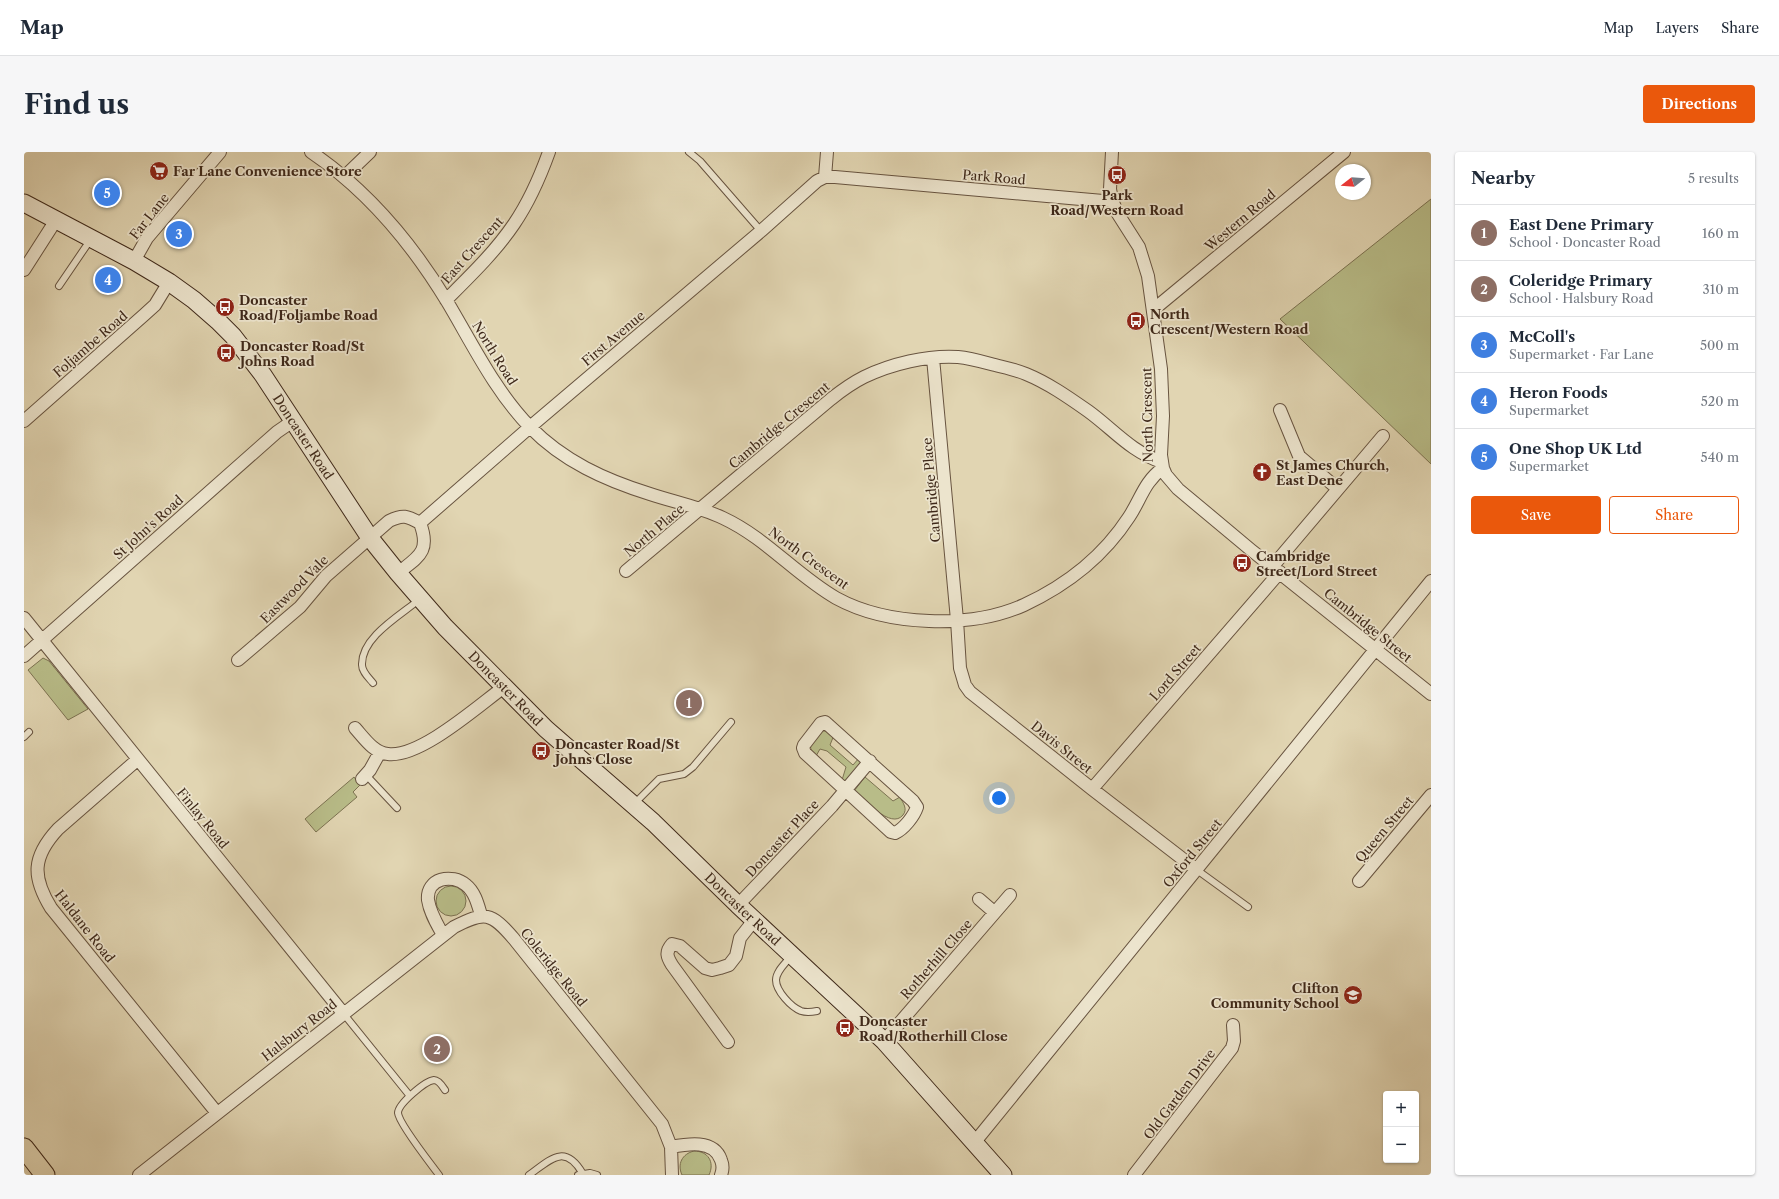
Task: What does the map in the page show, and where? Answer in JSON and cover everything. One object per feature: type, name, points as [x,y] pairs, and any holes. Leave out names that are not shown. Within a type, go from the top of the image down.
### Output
[{"type":"main road","points":[[24,1148],[45,1175]]},
{"type":"street","name":"Far Lane","points":[[134,261],[147,238],[220,152]]},
{"type":"street","name":"North Road","points":[[311,152],[345,176],[390,224],[421,263],[446,300],[489,373],[530,427],[555,448],[584,468],[647,493],[701,510]]},
{"type":"street","points":[[345,176],[370,152]]},
{"type":"street","name":"East Crescent","points":[[446,300],[496,248],[515,224],[539,178],[549,152]]},
{"type":"street","points":[[825,177],[827,152]]},
{"type":"street","points":[[1112,152],[1110,189],[1112,200]]},
{"type":"street","name":"Western Road","points":[[1153,310],[1344,152]]},
{"type":"street","name":"First Avenue","points":[[420,523],[530,427],[761,231],[816,182],[825,177]]},
{"type":"street","name":"Park Road","points":[[825,177],[851,178],[1103,202],[1112,200]]},
{"type":"street","name":"North Crescent","points":[[701,510],[741,527],[836,598],[873,613],[898,618],[957,620],[1001,613],[1021,606],[1046,594],[1076,574],[1101,554],[1114,539],[1129,516],[1145,485],[1162,465],[1162,389],[1148,276],[1144,259],[1139,247],[1118,214],[1112,200]]},
{"type":"street","name":"Doncaster Road","points":[[24,203],[134,261],[169,282],[194,300],[233,336],[263,376],[370,538],[420,599],[546,729],[658,827],[738,905],[755,919],[884,1041],[1003,1175]]},
{"type":"street","points":[[24,270],[56,220]]},
{"type":"street","name":"Foljambe Road","points":[[24,421],[155,305],[169,282]]},
{"type":"street","name":"Cambridge Crescent","points":[[701,510],[809,416],[847,387],[884,369],[933,358],[958,358],[1005,367],[1024,373],[1044,382],[1088,412],[1129,446],[1147,458],[1162,465]]},
{"type":"street","name":"Cambridge Place","points":[[933,358],[957,620]]},
{"type":"street","points":[[1280,410],[1299,456],[1338,489]]},
{"type":"street","name":"St John's Road","points":[[24,656],[271,437],[293,421]]},
{"type":"street","name":"Lord Street","points":[[1092,790],[1276,570],[1338,489],[1383,436]]},
{"type":"street","name":"Cambridge Street","points":[[1162,465],[1166,476],[1178,489],[1276,570],[1377,649],[1431,694]]},
{"type":"street","name":"North Place","points":[[626,571],[701,510]]},
{"type":"street","points":[[370,538],[389,521],[400,516],[410,518],[420,523],[424,534],[425,545],[420,555],[398,574]]},
{"type":"street","name":"Eastwood Vale","points":[[238,660],[300,607],[326,576],[370,538]]},
{"type":"street","name":"Oxford Street","points":[[974,1143],[1431,581]]},
{"type":"street","name":"Finlay Road","points":[[24,618],[137,760],[343,1013]]},
{"type":"street","name":"Davis Street","points":[[957,620],[960,668],[965,685],[970,692],[1092,790],[1197,870]]},
{"type":"street","points":[[355,728],[372,747],[380,752],[396,754],[420,746],[436,738],[504,687]]},
{"type":"street","points":[[825,722],[829,724],[913,801],[917,807],[915,813],[899,831],[894,833],[845,790],[805,752],[803,748],[804,744],[821,723],[825,722]]},
{"type":"street","points":[[364,777],[380,752]]},
{"type":"street","name":"Haldane Road","points":[[137,760],[48,839],[38,862],[37,872],[39,885],[51,908],[217,1113]]},
{"type":"street","name":"Doncaster Place","points":[[738,905],[870,761]]},
{"type":"street","name":"Queen Street","points":[[1359,881],[1431,795]]},
{"type":"street","points":[[444,935],[430,910],[428,899],[430,889],[442,878],[449,878],[466,884],[475,898],[481,915]]},
{"type":"street","name":"Rotherhill Close","points":[[884,1041],[1010,895]]},
{"type":"street","points":[[979,899],[994,912]]},
{"type":"street","name":"Halsbury Road","points":[[139,1175],[454,927],[475,916],[481,915]]},
{"type":"street","name":"Coleridge Road","points":[[481,915],[497,922],[514,939],[662,1124],[671,1147],[672,1175]]},
{"type":"street","points":[[728,1042],[672,966],[667,956],[668,949],[672,944],[680,946],[705,968],[712,970],[729,965],[736,956],[740,938],[755,919]]},
{"type":"street","name":"Old Garden Drive","points":[[1134,1175],[1232,1048],[1234,1041],[1233,1025]]},
{"type":"street","points":[[671,1147],[695,1144],[707,1146],[715,1150],[720,1157],[722,1164],[721,1175]]},
{"type":"lane","points":[[689,152],[700,161],[761,231]]},
{"type":"lane","points":[[59,286],[91,238]]},
{"type":"lane","points":[[373,683],[363,670],[362,665],[368,644],[375,635],[420,599]]},
{"type":"lane","points":[[633,805],[659,779],[684,774],[689,771],[731,722]]},
{"type":"lane","points":[[24,737],[29,732]]},
{"type":"lane","points":[[364,777],[397,808]]},
{"type":"lane","points":[[1197,870],[1248,907]]},
{"type":"lane","points":[[792,955],[779,971],[776,979],[778,988],[792,1005],[801,1011],[817,1011]]},
{"type":"lane","points":[[343,1013],[410,1096]]},
{"type":"lane","points":[[439,1175],[400,1119],[398,1113],[400,1106],[410,1096],[434,1080],[438,1081],[445,1090]]},
{"type":"lane","points":[[529,1175],[554,1157],[566,1156],[576,1162],[581,1174],[590,1173],[597,1175]]},
{"type":"green space","points":[[1431,199],[1431,464],[1280,319]]},
{"type":"green space","points":[[43,658],[49,661],[88,709],[68,720],[28,670]]},
{"type":"green space","points":[[822,731],[828,731],[834,735],[830,745],[853,765],[859,758],[861,760],[860,765],[847,781],[842,780],[846,767],[827,751],[820,749],[816,756],[811,751],[810,742]]},
{"type":"green space","points":[[354,777],[360,785],[353,792],[357,797],[316,832],[305,819]]},
{"type":"green space","points":[[865,777],[893,801],[900,797],[905,808],[903,815],[898,819],[892,819],[885,816],[878,812],[854,791]]},
{"type":"green space","points":[[451,886],[462,890],[466,901],[462,912],[451,916],[440,912],[436,901],[440,890]]},
{"type":"green space","points":[[699,1151],[709,1158],[711,1162],[711,1170],[709,1175],[682,1175],[680,1163],[686,1154]]},
{"type":"place","name":"Far Lane Convenience Store","points":[[159,171]]},
{"type":"place","name":"Park Road/Western Road","points":[[1117,175]]},
{"type":"place","name":"One Shop UK Ltd","points":[[107,193]]},
{"type":"place","name":"McColl's","points":[[179,234]]},
{"type":"place","name":"Heron Foods","points":[[108,280]]},
{"type":"place","name":"Doncaster Road/Foljambe Road","points":[[225,307]]},
{"type":"place","name":"North Crescent/Western Road","points":[[1136,321]]},
{"type":"place","name":"Doncaster Road/St Johns Road","points":[[226,353]]},
{"type":"place","name":"St James Church, East Dene","points":[[1262,472]]},
{"type":"place","name":"Cambridge Street/Lord Street","points":[[1242,563]]},
{"type":"place","name":"East Dene Primary","points":[[689,703]]},
{"type":"place","name":"Doncaster Road/St Johns Close","points":[[541,751]]},
{"type":"place","name":"Clifton Community School","points":[[1353,995]]},
{"type":"place","name":"Doncaster Road/Rotherhill Close","points":[[845,1028]]},
{"type":"place","name":"Coleridge Primary","points":[[437,1049]]}]
